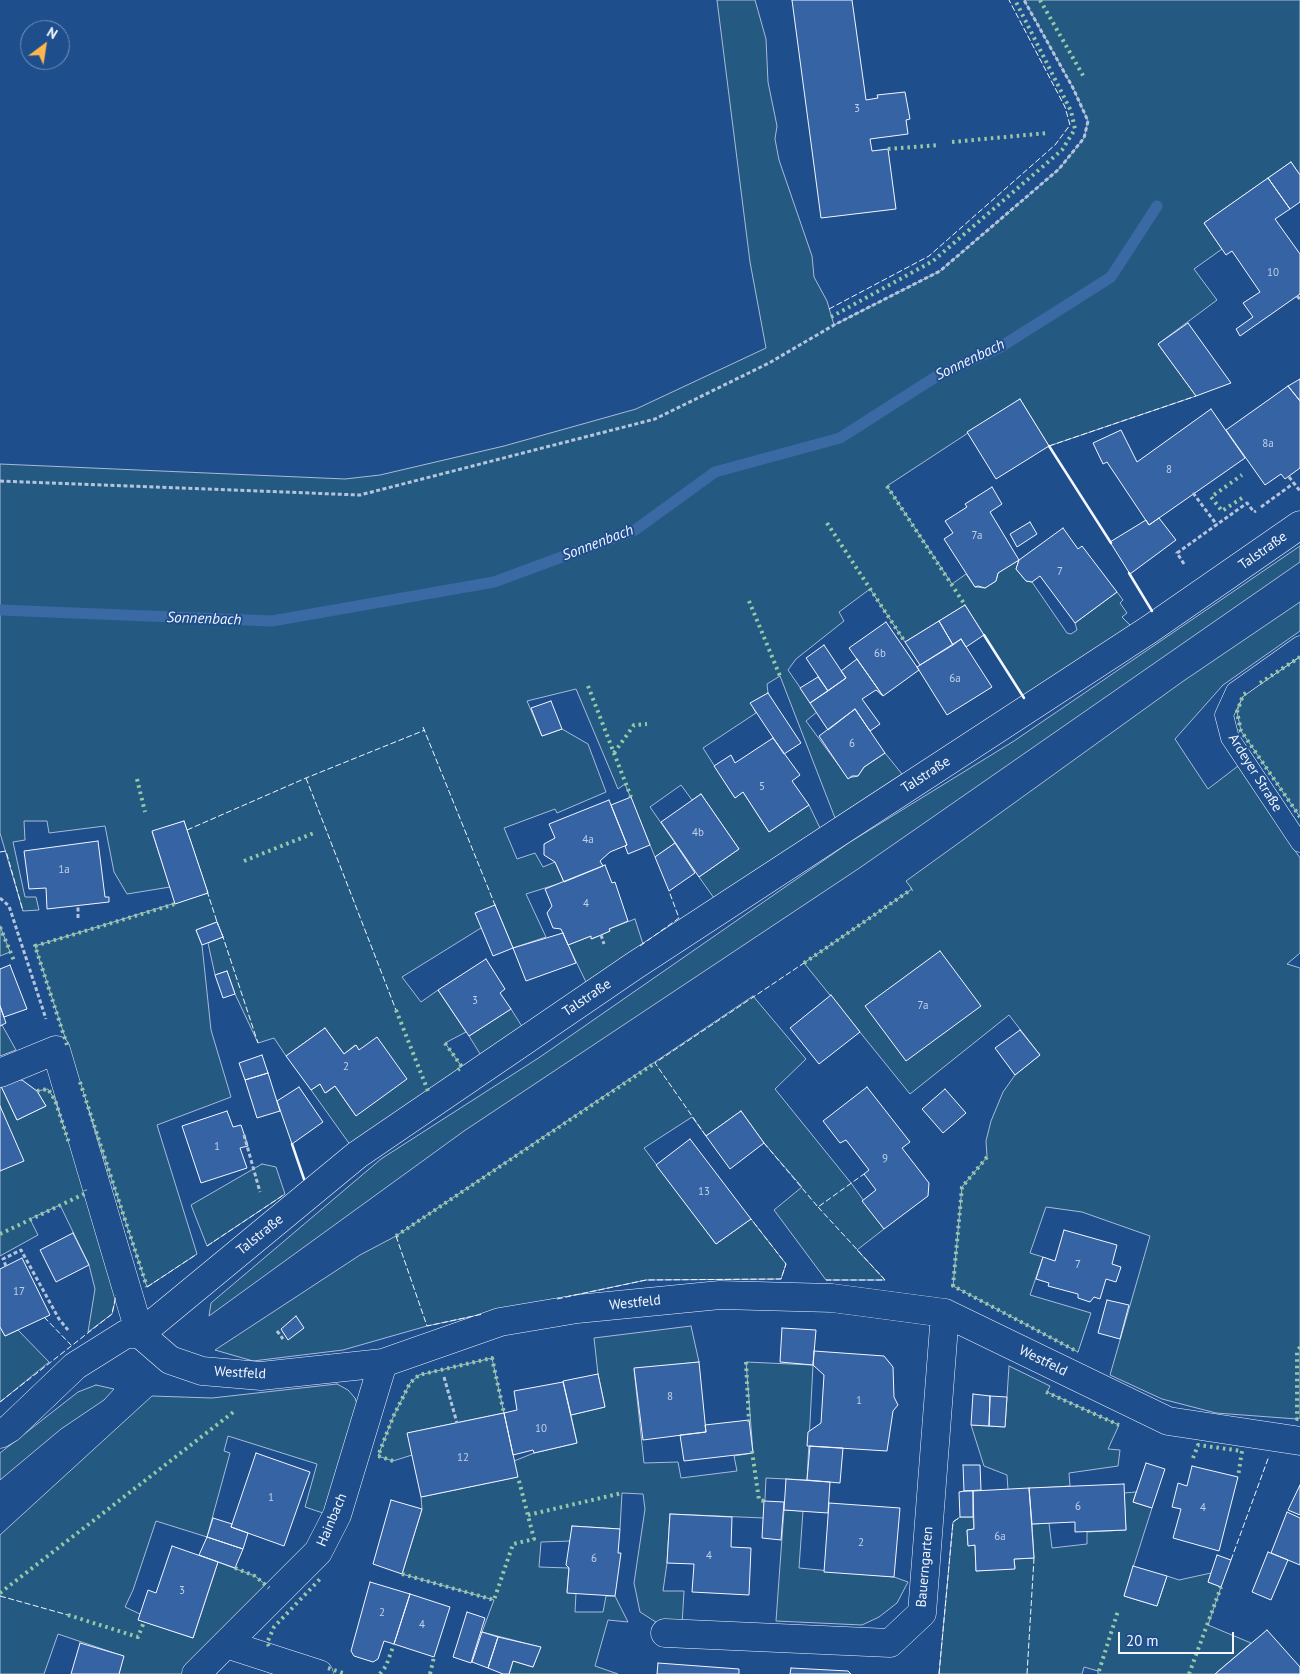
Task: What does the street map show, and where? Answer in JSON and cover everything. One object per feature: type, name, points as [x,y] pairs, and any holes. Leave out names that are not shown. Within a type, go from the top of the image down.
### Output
[{"type":"street","name":"Talstraße","points":[[140,1334],[357,1155],[634,966],[1150,629],[1300,524]]},
{"type":"street","points":[[0,1073],[56,1050],[140,1334],[126,1334],[76,1366],[0,1434]]},
{"type":"street","name":"Westfeld","points":[[140,1334],[170,1360],[202,1371],[261,1376],[383,1363],[510,1321],[577,1309],[720,1295],[832,1298],[945,1313],[1168,1421],[1300,1440]]},
{"type":"street","name":"Bauerngarten","points":[[665,1633],[890,1643],[922,1614],[945,1313]]},
{"type":"street","name":"Hainbach","points":[[196,1674],[318,1552],[338,1515],[383,1363]]},
{"type":"street","points":[[226,1644],[319,1674]]},
{"type":"lane","name":"Ardeyer Straße","points":[[1300,644],[1235,691],[1224,715],[1230,738],[1300,843]]},
{"type":"path","points":[[0,480],[360,495],[654,419],[769,363],[834,325],[940,271],[1059,169],[1084,138],[1088,121],[1073,88],[1024,0]]},
{"type":"path","points":[[1289,477],[1297,488]]},
{"type":"path","points":[[1194,493],[1217,525],[1248,503],[1254,512],[1294,483]]},
{"type":"path","points":[[0,898],[9,906],[56,1050]]},
{"type":"path","points":[[78,906],[78,918]]},
{"type":"path","points":[[244,1135],[270,1226]]},
{"type":"path","points":[[6,1266],[3,1259],[21,1250],[59,1319],[92,1355]]},
{"type":"path","points":[[434,1345],[457,1423]]},
{"type":"shaded area","points":[[717,0],[755,0],[766,39],[768,82],[777,126],[775,139],[779,160],[812,256],[814,277],[827,301],[834,325],[940,271],[1059,169],[1084,138],[1088,121],[1073,88],[1024,0],[1300,0],[1300,175],[1291,162],[1204,223],[1222,249],[1194,269],[1217,300],[1158,344],[1196,396],[1049,446],[1020,399],[887,486],[952,584],[966,574],[975,587],[985,588],[996,581],[998,573],[1019,560],[1016,569],[1026,581],[1032,582],[1067,633],[1071,634],[1077,630],[1075,623],[1117,592],[1123,600],[1120,603],[1127,613],[1122,617],[1132,627],[1025,699],[965,605],[905,642],[870,589],[839,612],[844,621],[796,659],[788,670],[817,712],[806,721],[848,778],[858,776],[864,767],[885,753],[902,774],[835,818],[780,676],[767,684],[768,693],[751,703],[756,713],[703,748],[735,798],[743,792],[769,832],[809,805],[820,828],[714,898],[699,877],[739,849],[701,794],[692,800],[681,785],[650,807],[675,843],[655,857],[625,784],[618,789],[576,689],[527,701],[542,736],[562,729],[588,744],[606,792],[557,813],[555,809],[504,828],[517,859],[535,853],[543,867],[555,862],[564,882],[526,894],[546,937],[513,948],[495,905],[481,928],[402,977],[421,1002],[438,990],[466,1032],[445,1043],[462,1067],[351,1146],[311,1090],[320,1084],[326,1093],[335,1086],[356,1116],[359,1050],[355,1045],[344,1054],[325,1028],[286,1056],[274,1038],[258,1043],[235,994],[227,971],[215,975],[208,943],[223,937],[217,922],[196,930],[202,945],[211,1030],[231,1097],[157,1125],[197,1254],[147,1287],[35,946],[208,893],[184,821],[152,832],[170,887],[127,894],[114,872],[105,826],[49,833],[47,821],[24,821],[25,840],[13,842],[25,897],[36,897],[39,910],[23,911],[0,833],[0,464],[345,479],[380,475],[504,446],[636,409],[766,348],[750,262]]},
{"type":"shaded area","points":[[1300,546],[1300,562],[858,869],[464,1131],[209,1316],[211,1303],[381,1159],[540,1057],[850,842],[1014,741]]},
{"type":"shaded area","points":[[1300,602],[1300,631],[1223,685],[1175,739],[1208,789],[1238,766],[1300,858],[1300,953],[1287,964],[1300,968],[1300,1418],[1297,1419],[1216,1413],[1162,1399],[1110,1375],[1150,1236],[1082,1212],[1046,1207],[1030,1253],[1043,1257],[1030,1295],[1091,1313],[1078,1352],[953,1286],[962,1187],[987,1157],[986,1141],[991,1121],[1003,1092],[1015,1075],[1040,1055],[1009,1015],[910,1094],[804,963],[912,889],[906,881],[1182,682]]},
{"type":"shaded area","points":[[1300,657],[1300,817],[1241,731],[1237,712],[1243,695]]},
{"type":"shaded area","points":[[635,919],[643,944],[586,982],[568,945],[591,936],[592,939],[610,931],[609,929]]},
{"type":"shaded area","points":[[0,926],[10,952],[0,956]]},
{"type":"shaded area","points":[[753,996],[806,1059],[775,1089],[851,1183],[884,1229],[857,1250],[885,1280],[826,1280],[774,1210],[802,1187],[764,1143],[741,1111],[706,1136],[692,1117],[644,1148],[716,1244],[751,1219],[786,1264],[781,1279],[646,1280],[427,1326],[343,1350],[253,1361],[215,1350],[360,1255],[396,1236]]},
{"type":"shaded area","points":[[511,1009],[523,1028],[482,1057],[469,1036]]},
{"type":"shaded area","points":[[2,1025],[16,1050],[0,1056],[0,1026]]},
{"type":"shaded area","points":[[0,1084],[17,1120],[46,1106],[37,1091],[48,1089],[55,1100],[118,1289],[112,1314],[88,1332],[95,1289],[89,1265],[60,1205],[30,1219],[38,1235],[0,1256]]},
{"type":"shaded area","points":[[262,1164],[276,1167],[285,1194],[207,1246],[191,1205]]},
{"type":"shaded area","points":[[691,1326],[699,1362],[634,1369],[644,1463],[678,1462],[681,1478],[737,1471],[734,1456],[753,1453],[746,1362],[813,1365],[807,1480],[766,1478],[764,1518],[670,1514],[663,1591],[684,1591],[682,1625],[659,1624],[640,1612],[634,1583],[645,1509],[643,1494],[622,1493],[620,1529],[572,1526],[571,1541],[541,1542],[539,1567],[569,1568],[567,1592],[576,1593],[575,1612],[603,1612],[606,1596],[615,1596],[628,1622],[608,1620],[595,1666],[618,1674],[509,1674],[513,1661],[533,1667],[540,1647],[482,1632],[494,1600],[402,1574],[422,1509],[421,1497],[517,1477],[514,1461],[534,1453],[577,1443],[571,1415],[605,1407],[598,1374],[594,1338]]},
{"type":"shaded area","points":[[0,1327],[5,1336],[18,1330],[49,1362],[0,1402]]},
{"type":"shaded area","points":[[492,1358],[504,1413],[408,1433],[412,1455],[393,1461],[378,1456],[393,1417],[410,1383],[419,1375]]},
{"type":"shaded area","points":[[1009,1366],[1050,1386],[1047,1392],[1119,1425],[1108,1449],[1120,1450],[1118,1466],[1069,1473],[1070,1486],[1008,1490],[1007,1475],[984,1466],[971,1425],[1005,1427]]},
{"type":"shaded area","points":[[337,1384],[348,1390],[355,1398],[358,1407],[326,1514],[305,1507],[317,1464],[228,1436],[224,1451],[230,1453],[207,1537],[156,1521],[133,1590],[125,1607],[140,1614],[139,1620],[193,1638],[218,1562],[255,1576],[272,1590],[186,1674],[119,1674],[123,1656],[58,1634],[44,1674],[0,1674],[0,1535],[152,1396],[212,1398]]},
{"type":"shaded area","points":[[96,1385],[114,1389],[104,1400],[61,1429],[0,1480],[0,1453],[78,1392]]},
{"type":"shaded area","points":[[1136,1492],[1133,1502],[1152,1508],[1124,1596],[1157,1606],[1167,1576],[1179,1580],[1211,1573],[1208,1582],[1221,1587],[1208,1625],[1251,1643],[1215,1674],[1098,1674],[1098,1671],[1084,1667],[1082,1674],[939,1674],[953,1522],[960,1517],[973,1517],[974,1529],[967,1530],[968,1545],[975,1545],[976,1571],[1015,1568],[1014,1559],[1034,1558],[1032,1524],[1049,1523],[1052,1548],[1087,1544],[1087,1532],[1126,1530],[1124,1493]]},
{"type":"shaded area","points":[[784,1510],[803,1511],[799,1568],[894,1577],[908,1582],[897,1603],[879,1617],[862,1625],[776,1621]]},
{"type":"building","points":[[792,0],[852,0],[866,100],[878,98],[877,95],[905,92],[910,119],[906,120],[908,134],[870,139],[872,151],[888,149],[896,209],[821,218]]},
{"type":"building","points":[[1291,162],[1300,175],[1300,202],[1290,209],[1268,178]]},
{"type":"building","points":[[1268,178],[1290,209],[1275,219],[1300,254],[1300,294],[1240,336],[1236,329],[1253,317],[1243,303],[1260,292],[1232,251],[1226,255],[1204,223]]},
{"type":"building","points":[[1188,323],[1231,383],[1196,396],[1158,344]]},
{"type":"building","points":[[1300,379],[1300,401],[1288,386]]},
{"type":"building","points":[[1288,386],[1300,401],[1300,468],[1285,479],[1281,474],[1265,485],[1226,430]]},
{"type":"building","points":[[1020,399],[1049,446],[996,479],[967,432]]},
{"type":"building","points":[[1211,409],[1245,458],[1149,525],[1107,462],[1103,464],[1093,443],[1121,430],[1137,462]]},
{"type":"building","points":[[992,487],[1002,504],[990,512],[1019,560],[998,573],[996,581],[985,588],[975,587],[944,539],[953,533],[945,521],[967,507],[965,504]]},
{"type":"building","points":[[1159,518],[1176,540],[1130,574],[1110,542],[1146,520],[1149,525]]},
{"type":"building","points":[[1030,522],[1037,534],[1017,547],[1010,534]]},
{"type":"building","points":[[1063,528],[1078,549],[1082,546],[1117,592],[1075,623],[1040,576],[1032,582],[1026,581],[1016,569],[1019,560]]},
{"type":"building","points":[[965,605],[984,635],[966,647],[961,639],[953,645],[939,621]]},
{"type":"building","points":[[939,621],[953,645],[920,665],[905,642]]},
{"type":"building","points":[[886,622],[919,670],[883,696],[849,648]]},
{"type":"building","points":[[961,639],[992,687],[947,715],[917,667]]},
{"type":"building","points":[[824,645],[846,678],[828,691],[806,658]]},
{"type":"building","points":[[857,659],[883,696],[876,690],[862,699],[880,724],[870,731],[855,709],[828,730],[810,703],[846,678],[841,671]]},
{"type":"building","points":[[818,677],[828,691],[810,703],[800,688]]},
{"type":"building","points":[[768,693],[801,743],[784,754],[750,703]]},
{"type":"building","points":[[551,701],[562,729],[542,736],[531,708]]},
{"type":"building","points":[[855,709],[885,753],[864,767],[858,776],[852,776],[848,779],[819,736]]},
{"type":"building","points":[[773,738],[800,775],[792,781],[809,805],[769,832],[743,792],[735,798],[714,766],[731,755],[735,763]]},
{"type":"building","points":[[701,794],[739,849],[699,877],[661,822]]},
{"type":"building","points":[[631,797],[650,845],[628,854],[625,846],[627,845],[611,805]]},
{"type":"building","points":[[609,800],[627,845],[610,852],[600,861],[603,866],[564,882],[555,862],[544,855],[544,844],[555,838],[549,824]]},
{"type":"building","points":[[184,821],[208,893],[175,904],[152,831]]},
{"type":"building","points":[[98,841],[105,897],[109,897],[109,902],[47,909],[46,888],[29,889],[24,851]]},
{"type":"building","points":[[675,843],[695,873],[669,891],[655,857]]},
{"type":"building","points":[[605,865],[612,883],[615,882],[628,921],[591,939],[591,936],[568,945],[561,929],[553,928],[547,913],[552,906],[545,889]]},
{"type":"building","points":[[495,905],[513,948],[493,956],[475,913]]},
{"type":"building","points":[[217,922],[223,937],[202,945],[196,930]]},
{"type":"building","points":[[563,933],[576,963],[526,981],[513,948]]},
{"type":"building","points":[[940,951],[981,1006],[906,1061],[865,1006]]},
{"type":"building","points":[[486,959],[505,989],[500,993],[511,1009],[469,1036],[438,990]]},
{"type":"building","points":[[10,965],[27,1009],[4,1017],[0,1006],[0,969]]},
{"type":"building","points":[[227,971],[235,994],[223,998],[215,975]]},
{"type":"building","points":[[831,995],[860,1032],[819,1064],[790,1028]]},
{"type":"building","points":[[0,1006],[6,1023],[0,1026]]},
{"type":"building","points":[[325,1028],[344,1054],[356,1045],[359,1050],[377,1037],[407,1079],[356,1116],[335,1086],[325,1093],[320,1084],[311,1090],[286,1056]]},
{"type":"building","points":[[1020,1030],[1040,1055],[1015,1075],[995,1048]]},
{"type":"building","points":[[262,1055],[268,1073],[245,1080],[239,1063]]},
{"type":"building","points":[[268,1073],[280,1111],[257,1118],[245,1080]]},
{"type":"building","points":[[10,1079],[22,1080],[37,1091],[46,1106],[17,1120],[0,1084]]},
{"type":"building","points":[[299,1087],[323,1122],[292,1144],[277,1101]]},
{"type":"building","points":[[867,1087],[910,1142],[902,1148],[929,1183],[928,1196],[884,1229],[862,1201],[876,1190],[864,1174],[869,1170],[846,1140],[840,1143],[823,1121]]},
{"type":"building","points":[[945,1089],[966,1113],[943,1133],[922,1109]]},
{"type":"building","points":[[0,1106],[24,1161],[0,1171]]},
{"type":"building","points":[[227,1111],[233,1127],[241,1125],[248,1146],[240,1148],[247,1168],[201,1183],[182,1126]]},
{"type":"building","points":[[741,1111],[764,1143],[730,1169],[706,1136]]},
{"type":"building","points":[[690,1139],[751,1219],[716,1244],[656,1165]]},
{"type":"building","points":[[1064,1230],[1117,1245],[1112,1264],[1121,1267],[1116,1282],[1106,1279],[1100,1299],[1094,1297],[1090,1302],[1078,1298],[1078,1294],[1048,1286],[1049,1283],[1036,1279],[1043,1257],[1055,1261]]},
{"type":"building","points":[[73,1233],[89,1265],[56,1282],[40,1250]]},
{"type":"building","points":[[22,1258],[50,1315],[5,1336],[0,1327],[0,1269]]},
{"type":"building","points":[[1107,1300],[1129,1305],[1120,1339],[1098,1333]]},
{"type":"building","points":[[296,1316],[304,1328],[288,1340],[281,1329]]},
{"type":"building","points":[[782,1328],[816,1330],[813,1365],[780,1362]]},
{"type":"building","points":[[814,1351],[884,1356],[893,1367],[894,1397],[898,1405],[893,1411],[887,1451],[807,1446],[808,1432],[821,1423],[824,1375],[813,1365]]},
{"type":"building","points":[[699,1362],[706,1432],[643,1440],[634,1368]]},
{"type":"building","points":[[598,1374],[605,1407],[571,1415],[563,1381]]},
{"type":"building","points":[[563,1382],[577,1443],[534,1453],[533,1450],[513,1455],[504,1413],[517,1410],[514,1391]]},
{"type":"building","points":[[973,1394],[990,1396],[989,1426],[971,1425]]},
{"type":"building","points":[[990,1396],[1007,1397],[1005,1427],[989,1426]]},
{"type":"building","points":[[504,1413],[518,1477],[421,1497],[407,1433]]},
{"type":"building","points":[[749,1420],[753,1453],[684,1461],[680,1435],[706,1432],[705,1425]]},
{"type":"building","points":[[810,1446],[843,1448],[840,1483],[807,1480]]},
{"type":"building","points":[[256,1453],[310,1472],[284,1546],[231,1527]]},
{"type":"building","points":[[1146,1463],[1165,1469],[1152,1508],[1133,1502]]},
{"type":"building","points":[[963,1465],[980,1465],[981,1490],[964,1491]]},
{"type":"building","points":[[1192,1466],[1238,1477],[1219,1551],[1173,1538],[1181,1509],[1172,1507],[1178,1483],[1187,1486]]},
{"type":"building","points":[[786,1479],[830,1482],[828,1513],[784,1510]]},
{"type":"building","points":[[1124,1484],[1126,1530],[1075,1532],[1075,1522],[1032,1524],[1029,1488]]},
{"type":"building","points":[[1300,1485],[1300,1515],[1288,1510]]},
{"type":"building","points":[[1029,1488],[1034,1558],[1014,1559],[1015,1569],[976,1571],[975,1545],[968,1546],[967,1530],[974,1529],[973,1491]]},
{"type":"building","points":[[973,1491],[973,1517],[960,1517],[959,1492]]},
{"type":"building","points":[[391,1500],[422,1509],[402,1574],[373,1564]]},
{"type":"building","points":[[764,1501],[784,1502],[781,1540],[762,1538]]},
{"type":"building","points":[[829,1503],[900,1508],[894,1577],[824,1572]]},
{"type":"building","points":[[1287,1512],[1300,1518],[1300,1565],[1271,1553]]},
{"type":"building","points":[[670,1514],[732,1517],[731,1547],[751,1548],[749,1595],[692,1592],[694,1564],[667,1563]]},
{"type":"building","points":[[213,1518],[232,1524],[231,1527],[248,1533],[243,1549],[207,1537]]},
{"type":"building","points":[[572,1526],[620,1529],[618,1553],[621,1553],[615,1596],[567,1593],[569,1568],[566,1565]]},
{"type":"building","points":[[207,1537],[243,1549],[235,1568],[199,1555]]},
{"type":"building","points":[[172,1546],[218,1562],[193,1638],[138,1620],[148,1590],[156,1593]]},
{"type":"building","points":[[1268,1552],[1288,1560],[1271,1600],[1252,1592]]},
{"type":"building","points":[[1217,1555],[1231,1560],[1221,1587],[1208,1582]]},
{"type":"building","points":[[1133,1566],[1167,1576],[1157,1606],[1124,1596]]},
{"type":"building","points":[[370,1582],[410,1594],[394,1644],[384,1641],[378,1659],[373,1662],[354,1656],[351,1651]]},
{"type":"building","points":[[410,1594],[450,1607],[434,1657],[394,1644]]},
{"type":"building","points":[[467,1612],[485,1618],[471,1663],[453,1657]]},
{"type":"building","points":[[1267,1630],[1300,1667],[1300,1674],[1215,1674]]},
{"type":"building","points":[[482,1632],[498,1637],[488,1668],[472,1662]]},
{"type":"building","points":[[498,1637],[541,1647],[533,1667],[513,1661],[509,1674],[503,1674],[488,1668]]},
{"type":"building","points":[[80,1643],[124,1656],[119,1674],[71,1674]]},
{"type":"building","points":[[658,1663],[739,1669],[739,1674],[657,1674]]},
{"type":"building","points":[[791,1668],[848,1671],[851,1674],[790,1674]]},
{"type":"waterway","name":"Sonnenbach","points":[[0,610],[272,621],[494,582],[635,530],[715,472],[840,438],[937,376],[999,348],[1111,277],[1157,206]]},
{"type":"hedge","points":[[831,317],[933,261],[1062,150],[1075,129],[1071,111],[1015,0]]},
{"type":"hedge","points":[[1040,0],[1085,79]]},
{"type":"hedge","points":[[952,142],[1048,133]]},
{"type":"hedge","points":[[888,149],[939,145]]},
{"type":"hedge","points":[[1242,475],[1211,497],[1222,511],[1242,498]]},
{"type":"hedge","points":[[887,486],[965,605]]},
{"type":"hedge","points":[[827,523],[905,642]]},
{"type":"hedge","points":[[749,601],[780,676]]},
{"type":"hedge","points":[[1260,683],[1300,657]]},
{"type":"hedge","points":[[588,686],[631,797]]},
{"type":"hedge","points":[[1246,693],[1243,695],[1237,712],[1241,731],[1300,817]]},
{"type":"hedge","points":[[614,753],[634,725],[647,724]]},
{"type":"hedge","points":[[137,779],[145,812]]},
{"type":"hedge","points":[[244,861],[314,833]]},
{"type":"hedge","points":[[804,963],[912,889]]},
{"type":"hedge","points":[[67,1045],[35,946],[175,904]]},
{"type":"hedge","points":[[0,927],[15,963]]},
{"type":"hedge","points":[[396,1010],[428,1091],[430,1090]]},
{"type":"hedge","points":[[445,1043],[462,1067],[458,1070]]},
{"type":"hedge","points":[[396,1236],[655,1063]]},
{"type":"hedge","points":[[80,1082],[147,1287]]},
{"type":"hedge","points":[[37,1091],[48,1089],[55,1100],[69,1143]]},
{"type":"hedge","points":[[987,1157],[962,1187],[953,1286],[1078,1352]]},
{"type":"hedge","points":[[0,1234],[86,1193],[85,1190]]},
{"type":"hedge","points":[[1300,1347],[1297,1352],[1297,1419],[1300,1418]]},
{"type":"hedge","points":[[393,1461],[378,1456],[393,1417],[410,1383],[419,1375],[492,1358],[504,1413]]},
{"type":"hedge","points":[[746,1362],[749,1422]]},
{"type":"hedge","points":[[1046,1392],[1119,1425]]},
{"type":"hedge","points":[[0,1593],[236,1410]]},
{"type":"hedge","points":[[1193,1458],[1198,1445],[1242,1451],[1238,1477]]},
{"type":"hedge","points":[[752,1451],[759,1500],[764,1501]]},
{"type":"hedge","points":[[402,1574],[494,1600],[513,1544],[534,1539],[518,1477]]},
{"type":"hedge","points":[[528,1515],[622,1493]]},
{"type":"hedge","points":[[235,1568],[255,1576],[269,1588]]},
{"type":"hedge","points":[[269,1646],[267,1643],[274,1627],[320,1579]]},
{"type":"hedge","points":[[1189,1674],[1221,1587]]},
{"type":"hedge","points":[[1099,1671],[1118,1611]]},
{"type":"hedge","points":[[68,1615],[138,1637],[144,1622]]},
{"type":"hedge","points":[[380,1674],[386,1666],[394,1644]]},
{"type":"hedge","points":[[430,1674],[434,1657]]},
{"type":"hedge","points":[[328,1668],[346,1674]]},
{"type":"fence","points":[[829,309],[929,256],[1055,145],[1070,125],[1065,107],[1009,0]]},
{"type":"fence","points":[[1049,446],[1196,396]]},
{"type":"fence","points":[[423,727],[495,905]]},
{"type":"fence","points":[[187,830],[306,778],[425,730]]},
{"type":"fence","points":[[306,778],[396,1010]]},
{"type":"fence","points":[[0,852],[6,851],[23,911]]},
{"type":"fence","points":[[207,891],[218,925]]},
{"type":"fence","points":[[640,946],[679,918],[669,891]]},
{"type":"fence","points":[[222,934],[258,1043]]},
{"type":"fence","points":[[706,1136],[655,1063],[804,963]]},
{"type":"fence","points":[[764,1143],[818,1207],[864,1174]]},
{"type":"fence","points":[[207,1246],[285,1194]]},
{"type":"fence","points":[[818,1207],[885,1280],[826,1280]]},
{"type":"fence","points":[[557,1299],[646,1280],[781,1279],[786,1264],[751,1219]]},
{"type":"fence","points":[[396,1236],[427,1326],[483,1314]]},
{"type":"fence","points":[[147,1287],[197,1254]]},
{"type":"fence","points":[[0,1402],[112,1314],[116,1295]]},
{"type":"fence","points":[[44,1317],[71,1345]]},
{"type":"fence","points":[[1231,1560],[1269,1456]]},
{"type":"fence","points":[[939,1674],[953,1522],[960,1517]]},
{"type":"fence","points":[[1027,1674],[1034,1558]]},
{"type":"fence","points":[[0,1596],[68,1615]]},
{"type":"wall","points":[[1049,446],[1111,543]]},
{"type":"wall","points":[[1129,573],[1152,611]]},
{"type":"wall","points":[[984,635],[1024,698]]},
{"type":"wall","points":[[292,1144],[304,1179]]}]
